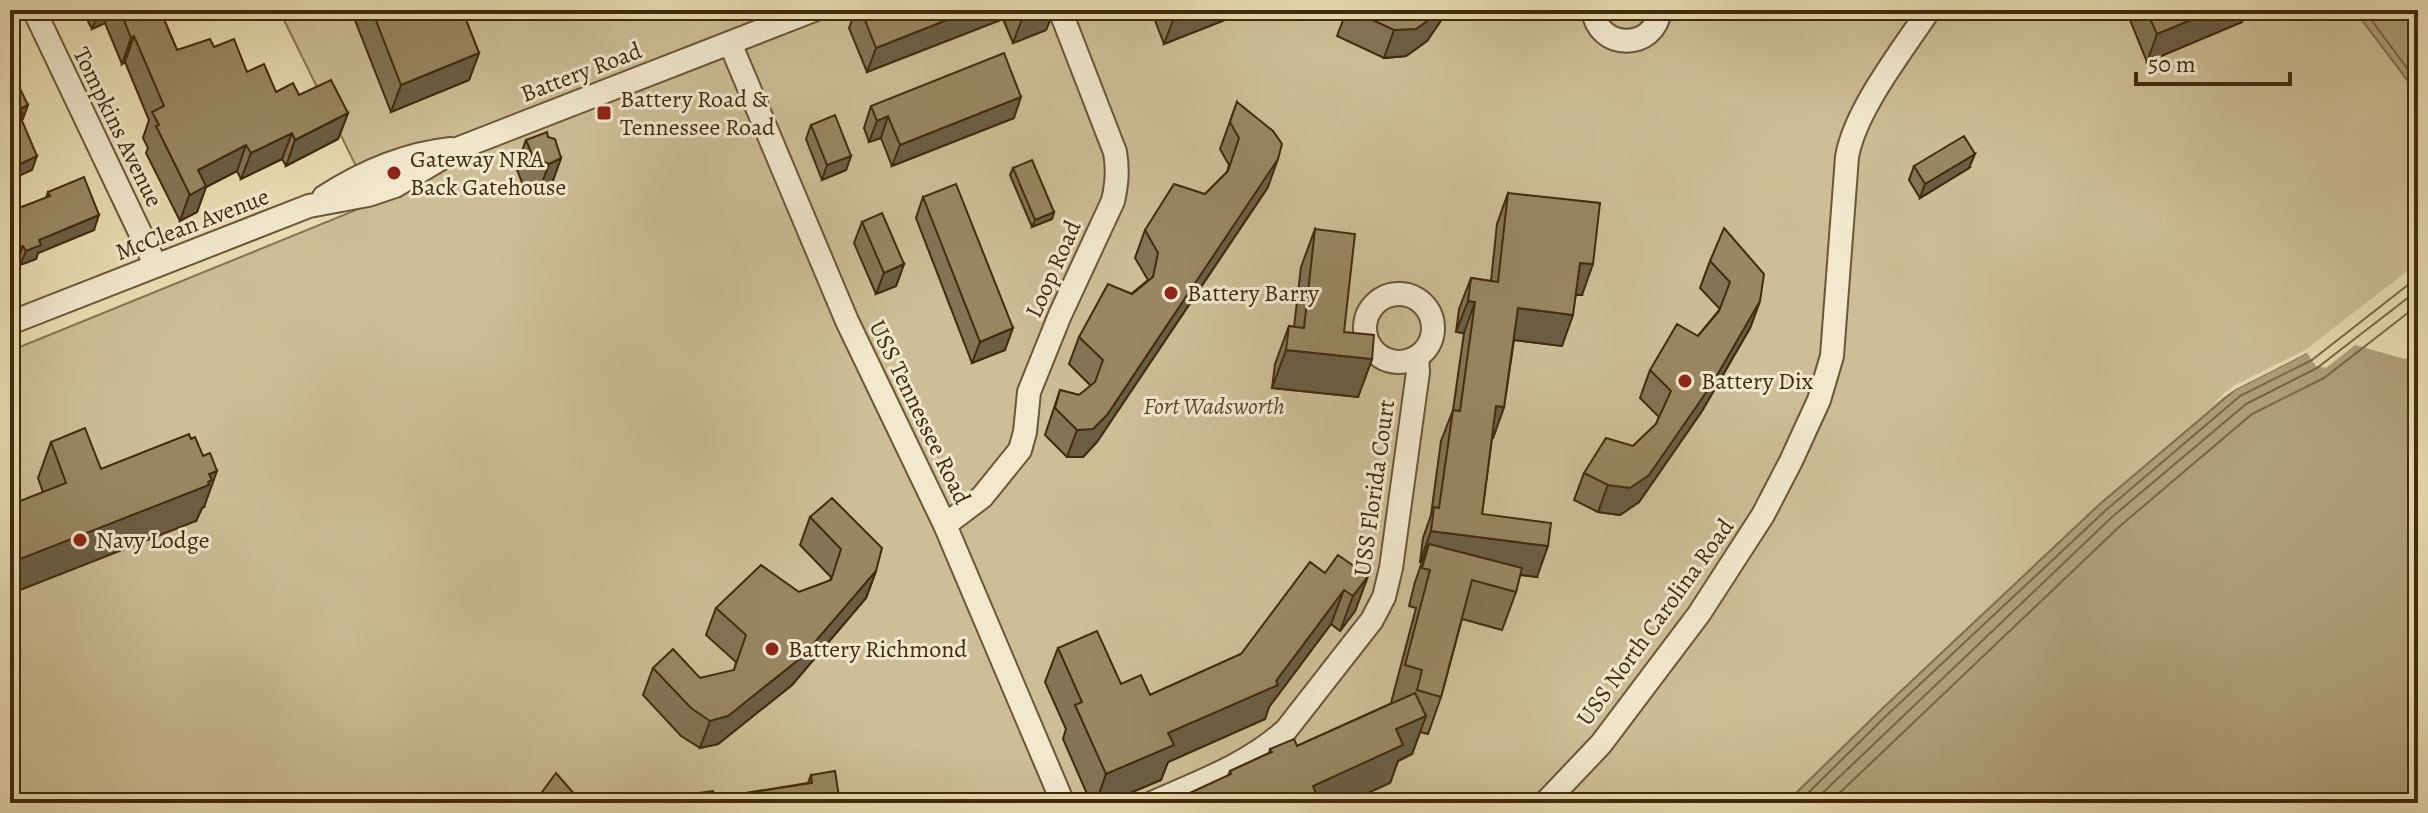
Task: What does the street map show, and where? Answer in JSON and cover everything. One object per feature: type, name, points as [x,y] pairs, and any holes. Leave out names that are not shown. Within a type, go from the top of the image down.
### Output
[{"type":"street","name":"Tompkins Avenue","points":[[34,10],[156,266]]},
{"type":"street","name":"Battery Road","points":[[395,186],[457,149],[814,10]]},
{"type":"street","name":"Loop Road","points":[[945,525],[982,497],[1020,450],[1029,392],[1060,315],[1113,201],[1119,171],[1115,152],[1060,10]]},
{"type":"street","points":[[1593,10],[1599,28],[1608,36],[1629,42],[1649,34],[1656,25],[1660,10]]},
{"type":"street","name":"USS North Carolina Road","points":[[1545,803],[1601,744],[1676,646],[1730,569],[1791,461],[1819,400],[1832,356],[1847,157],[1852,138],[1863,114],[1929,10]]},
{"type":"street","name":"USS Tennessee Road","points":[[730,43],[847,321],[945,525],[1055,799]]},
{"type":"street","name":"Battery Road","points":[[309,206],[384,164],[422,152],[457,149]]},
{"type":"street","name":"McClean Avenue","points":[[10,323],[309,206],[368,195],[395,186]]},
{"type":"street","name":"USS Florida Court","points":[[1152,803],[1235,766],[1286,730],[1381,605],[1391,568],[1418,372],[1417,357]]},
{"type":"green space","name":"Fort Wadsworth","points":[[279,10],[2355,10],[2418,94],[2418,269],[2307,353],[2236,389],[2100,504],[1786,803],[10,803],[10,351],[366,206],[356,166]]},
{"type":"water","points":[[2418,10],[2418,94],[2355,11]]},
{"type":"water","points":[[2418,267],[2418,803],[1786,803],[2100,504],[2236,389],[2307,353]]},
{"type":"pier","points":[[2418,263],[2418,349],[2405,359],[2355,345],[2326,368],[2316,366],[2307,353],[2211,405],[2233,386],[2305,350]]},
{"type":"building","points":[[120,10],[160,10],[177,50],[210,39],[214,47],[234,39],[247,72],[264,64],[276,92],[293,83],[299,95],[331,80],[348,113],[295,140],[292,133],[251,153],[246,145],[198,170],[206,186],[190,195],[156,126],[159,125],[152,112],[164,106]]},
{"type":"building","points":[[372,10],[462,10],[479,53],[401,85]]},
{"type":"building","points":[[861,10],[972,10],[876,48]]},
{"type":"building","points":[[1018,10],[1044,10],[1022,19]]},
{"type":"building","points":[[1171,10],[1193,10],[1174,18]]},
{"type":"building","points":[[1351,10],[1439,10],[1416,29],[1394,30]]},
{"type":"building","points":[[2146,10],[2215,10],[2157,34]]},
{"type":"building","points":[[1004,53],[1021,97],[900,145],[888,116],[877,121],[871,106]]},
{"type":"building","points":[[10,68],[28,105],[20,109],[23,115],[20,116],[37,156],[10,169]]},
{"type":"building","name":"Battery Barry","points":[[1237,102],[1273,131],[1282,144],[1278,159],[1107,415],[1093,429],[1077,430],[1055,408],[1060,390],[1079,395],[1095,382],[1103,360],[1079,337],[1108,284],[1132,294],[1153,277],[1158,253],[1145,230],[1174,184],[1205,194],[1228,171],[1239,138],[1230,122]]},
{"type":"building","points":[[835,115],[851,156],[827,165],[811,125]]},
{"type":"building","points":[[547,132],[548,137],[555,139],[561,158],[549,164],[533,157],[526,140]]},
{"type":"building","points":[[1964,136],[1975,154],[1925,184],[1914,166]]},
{"type":"building","points":[[1032,160],[1054,212],[1035,220],[1013,168]]},
{"type":"building","points":[[84,177],[99,215],[39,240],[41,245],[26,251],[23,246],[10,252],[10,207],[14,210],[50,196],[48,192]]},
{"type":"building","points":[[956,184],[1013,328],[980,342],[923,197]]},
{"type":"building","points":[[1508,193],[1600,203],[1593,264],[1580,263],[1573,315],[1518,308],[1504,407],[1496,406],[1482,514],[1551,523],[1548,546],[1431,531],[1434,507],[1439,508],[1453,410],[1460,411],[1475,302],[1468,301],[1471,278],[1498,282]]},
{"type":"building","points":[[882,213],[904,264],[884,273],[862,222]]},
{"type":"building","name":"Battery Dix","points":[[1724,228],[1764,274],[1760,301],[1712,384],[1649,475],[1630,488],[1608,485],[1584,473],[1606,438],[1633,446],[1656,424],[1671,391],[1650,370],[1677,324],[1698,336],[1719,311],[1730,282],[1710,261]]},
{"type":"building","points":[[1315,229],[1355,234],[1344,332],[1374,335],[1372,359],[1286,350],[1289,326],[1304,328]]},
{"type":"building","points":[[85,428],[101,469],[189,434],[191,439],[195,437],[203,456],[210,453],[217,471],[209,474],[212,480],[208,482],[209,485],[10,563],[10,505],[66,483],[51,442]]},
{"type":"building","points":[[832,498],[882,548],[876,571],[802,657],[728,716],[710,721],[691,708],[653,668],[673,649],[700,678],[734,670],[746,635],[716,608],[761,565],[799,592],[831,580],[841,549],[810,517]]},
{"type":"building","points":[[1429,544],[1522,568],[1516,592],[1472,580],[1441,697],[1417,690],[1422,670],[1405,665],[1430,570],[1422,568]]},
{"type":"building","points":[[1338,555],[1368,576],[1353,596],[1344,590],[1276,681],[1278,685],[1168,733],[1174,745],[1106,774],[1075,705],[1082,702],[1058,648],[1097,631],[1121,684],[1141,675],[1150,695],[1241,654],[1310,562],[1325,573]]},
{"type":"building","points":[[1415,693],[1426,716],[1396,729],[1403,745],[1313,786],[1320,803],[1168,803],[1231,774],[1230,771],[1272,752],[1270,749],[1294,739],[1297,746]]},
{"type":"building","points":[[835,771],[840,803],[692,803],[690,794],[713,791],[715,798],[812,783],[811,775]]},
{"type":"building","points":[[556,773],[582,803],[541,803],[537,799]]},
{"type":"building","points":[[366,793],[377,803],[353,803],[360,795],[363,797]]},
{"type":"place","name":"Battery Road & Tennessee Road","points":[[604,113]]},
{"type":"place","name":"Gateway NRA Back Gatehouse","points":[[394,173]]},
{"type":"place","name":"Battery Barry","points":[[1171,293]]},
{"type":"place","name":"Battery Dix","points":[[1685,381]]},
{"type":"place","name":"Navy Lodge","points":[[80,540]]},
{"type":"place","name":"Battery Richmond","points":[[772,649]]}]
